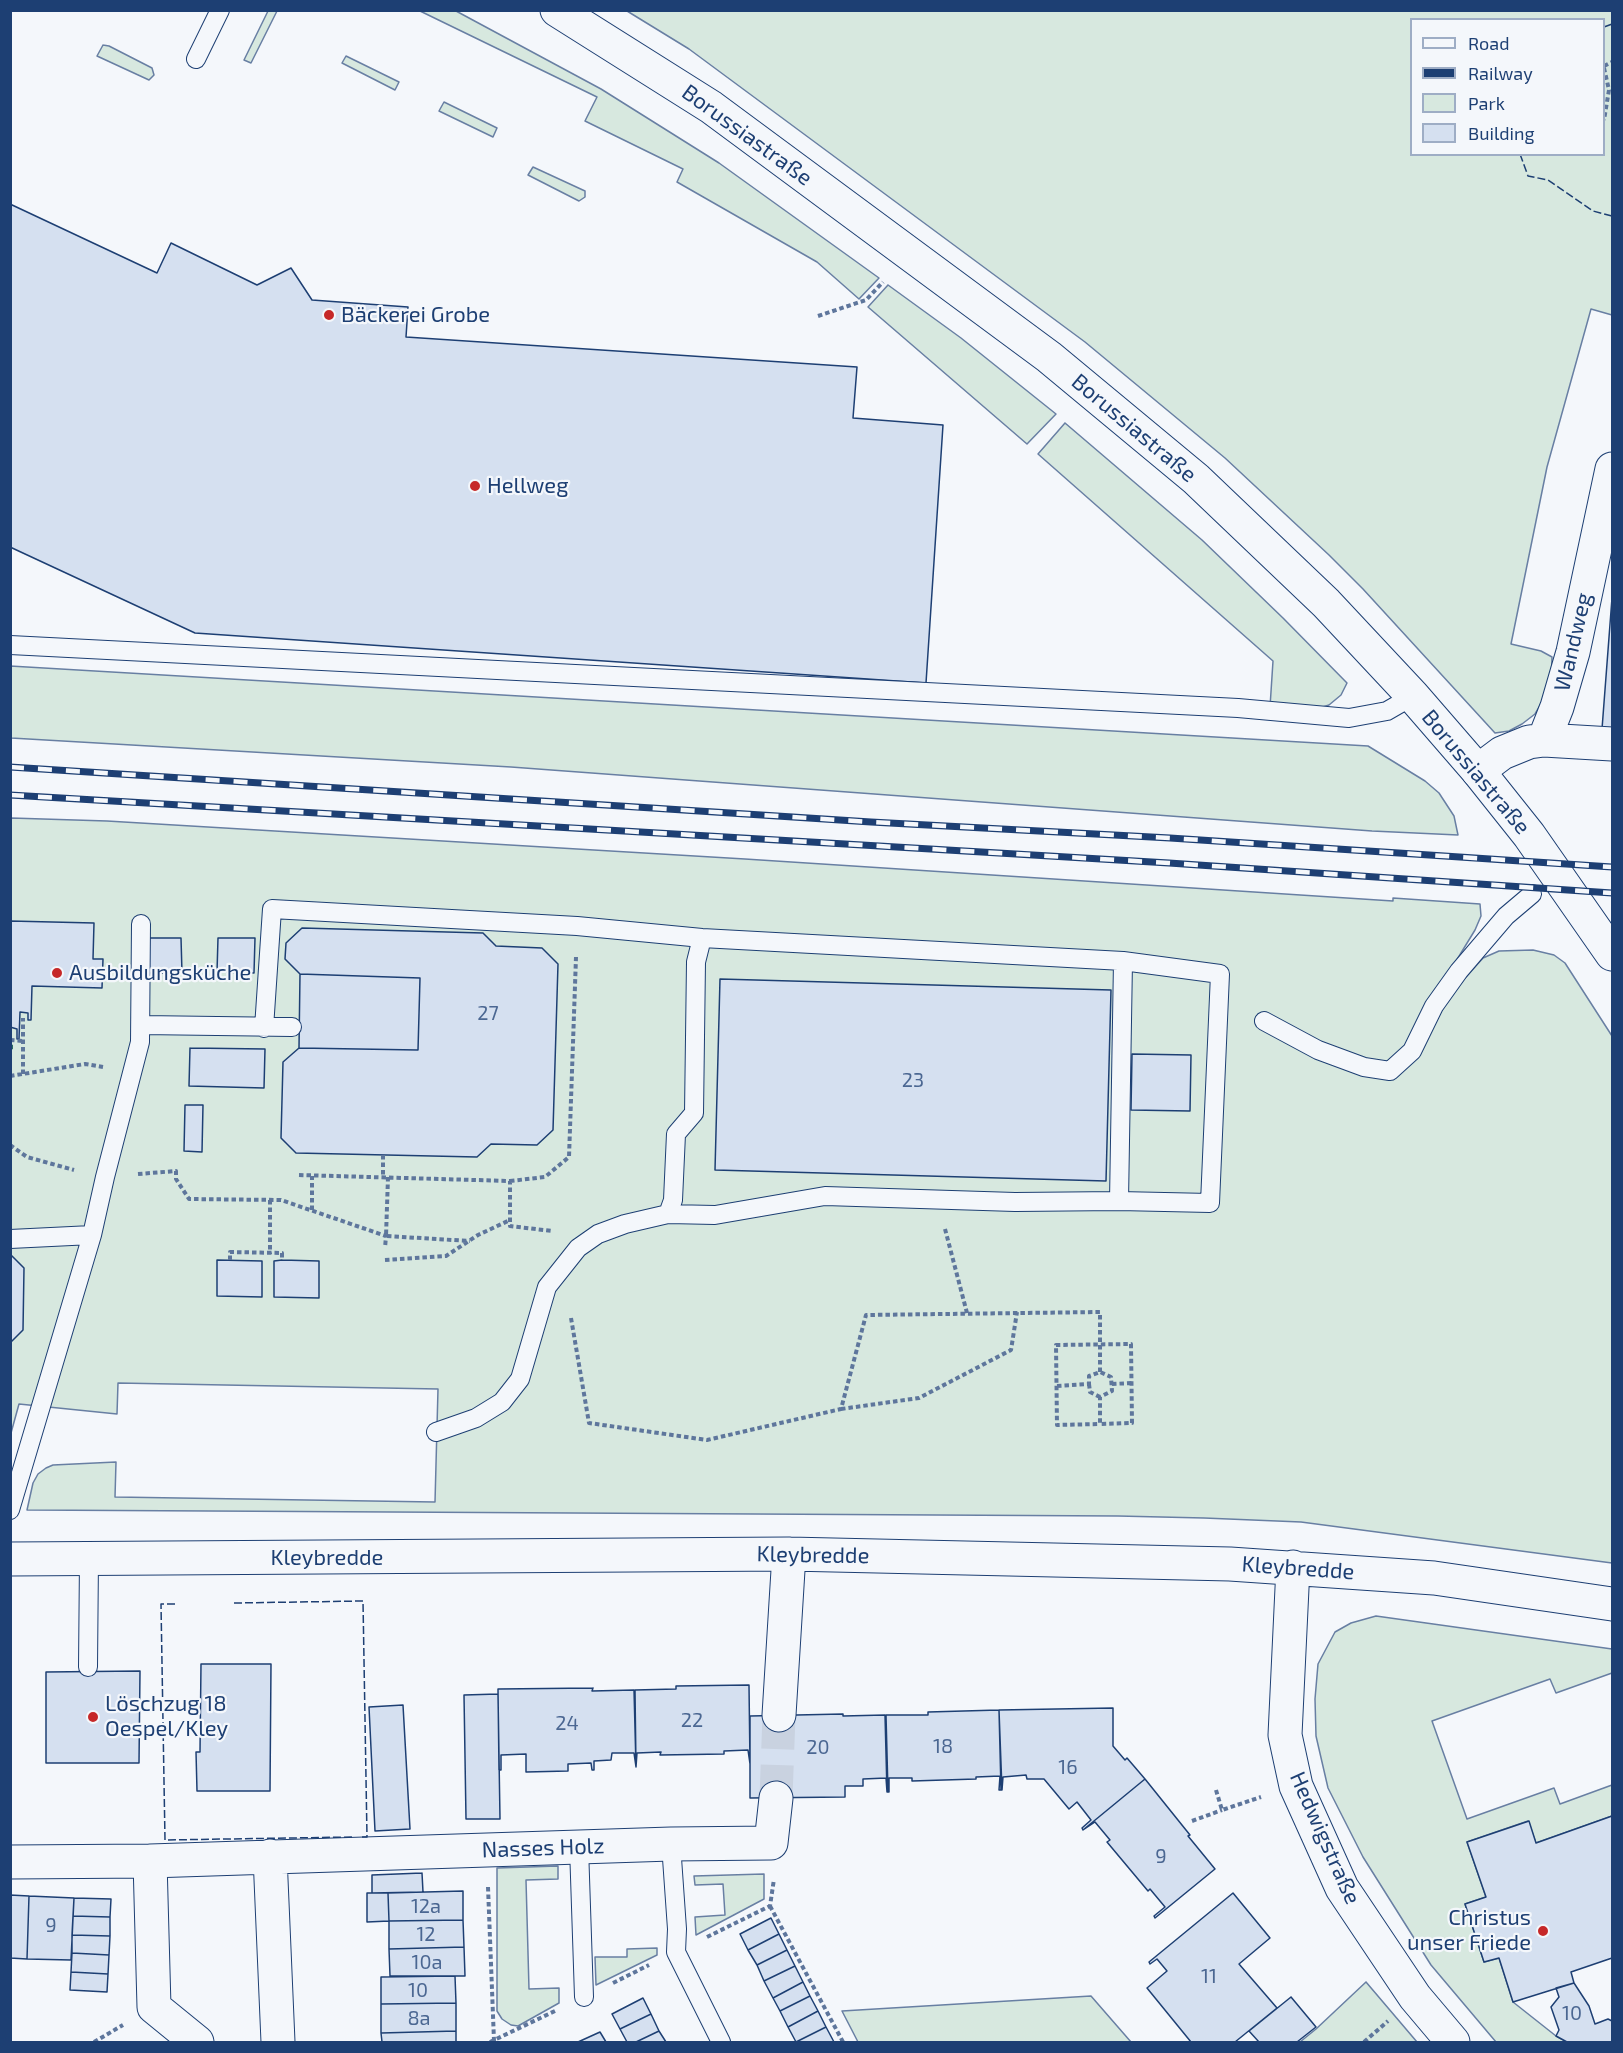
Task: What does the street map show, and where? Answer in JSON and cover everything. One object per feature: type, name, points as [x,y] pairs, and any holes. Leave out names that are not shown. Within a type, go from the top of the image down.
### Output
[{"type":"street","name":"Borussiastraße","points":[[557,10],[711,107],[1049,357],[1196,479],[1326,603],[1413,696],[1478,771],[1529,835],[1612,954]]},
{"type":"street","name":"Wandweg","points":[[1544,740],[1557,707],[1573,652],[1612,469]]},
{"type":"street","points":[[1478,771],[1512,748],[1544,740],[1612,744]]},
{"type":"street","points":[[779,1715],[789,1554]]},
{"type":"street","name":"Kleybredde","points":[[10,1559],[789,1554],[1293,1567],[1434,1578],[1612,1604]]},
{"type":"street","name":"Hedwigstraße","points":[[1293,1567],[1285,1735],[1296,1786],[1342,1888],[1415,1996],[1453,2043]]},
{"type":"street","name":"Nasses Holz","points":[[10,1862],[150,1861],[671,1844],[771,1843],[776,1798]]},
{"type":"street","points":[[270,1856],[278,2043]]},
{"type":"street","points":[[150,1861],[154,2007],[196,2043]]},
{"type":"lane","points":[[196,59],[220,10]]},
{"type":"lane","points":[[10,645],[1238,708],[1349,718],[1386,711],[1413,696]]},
{"type":"lane","points":[[1264,1020],[1318,1050],[1364,1066],[1390,1071],[1413,1051],[1434,1006],[1459,971],[1506,916],[1532,894]]},
{"type":"lane","points":[[264,1028],[272,909],[577,926],[702,938],[1123,961],[1220,974],[1210,1203],[1015,1202],[825,1196],[715,1215],[668,1215],[625,1224],[598,1234],[578,1248],[547,1287],[520,1379],[502,1402],[476,1418],[436,1432]]},
{"type":"lane","points":[[10,1510],[92,1235],[140,1042],[141,924]]},
{"type":"lane","points":[[668,1215],[673,1200],[676,1134],[694,1113],[696,962],[702,938]]},
{"type":"lane","points":[[1119,1201],[1123,961]]},
{"type":"lane","points":[[141,1025],[292,1027]]},
{"type":"lane","points":[[10,1239],[92,1235]]},
{"type":"lane","points":[[88,1667],[89,1558]]},
{"type":"lane","points":[[671,1844],[676,1952],[721,2043]]},
{"type":"lane","points":[[579,1847],[584,1997]]},
{"type":"path","points":[[1605,72],[1609,90],[1605,114]]},
{"type":"path","points":[[819,316],[866,300],[880,285]]},
{"type":"path","points":[[299,1175],[510,1180],[544,1177],[570,1157],[577,926]]},
{"type":"path","points":[[23,1018],[23,1074]]},
{"type":"path","points":[[10,1040],[23,1041]]},
{"type":"path","points":[[10,1076],[85,1064]]},
{"type":"path","points":[[10,1145],[27,1157],[105,1177],[176,1171],[176,1179],[189,1199],[281,1200],[386,1236],[470,1241]]},
{"type":"path","points":[[383,1155],[386,1177],[385,1248]]},
{"type":"path","points":[[312,1176],[312,1210]]},
{"type":"path","points":[[385,1260],[446,1256],[510,1220],[510,1180]]},
{"type":"path","points":[[938,1199],[967,1313]]},
{"type":"path","points":[[270,1200],[270,1254]]},
{"type":"path","points":[[230,1260],[230,1252],[282,1253],[282,1260]]},
{"type":"path","points":[[571,1317],[590,1423],[707,1440],[841,1409],[919,1398],[1011,1350],[1017,1312]]},
{"type":"path","points":[[841,1409],[866,1315],[1100,1312],[1100,1372]]},
{"type":"path","points":[[1131,1344],[1132,1383],[1132,1424],[1057,1425],[1056,1345],[1131,1344]]},
{"type":"path","points":[[1100,1372],[1112,1377],[1112,1391],[1100,1398],[1090,1392],[1089,1384],[1089,1376],[1100,1372]]},
{"type":"path","points":[[1112,1384],[1132,1383]]},
{"type":"path","points":[[1057,1386],[1089,1384]]},
{"type":"path","points":[[1100,1398],[1100,1425]]},
{"type":"path","points":[[1192,1821],[1296,1786]]},
{"type":"path","points":[[1216,1790],[1222,1810]]},
{"type":"path","points":[[487,1850],[492,2042],[764,1910]]},
{"type":"path","points":[[770,1906],[843,2043]]},
{"type":"green space","points":[[268,11],[277,11],[251,63],[244,60]]},
{"type":"green space","points":[[420,11],[456,11],[601,89],[719,163],[879,278],[859,299],[817,262],[677,182],[683,169],[585,121],[597,97]]},
{"type":"green space","points":[[627,11],[1612,11],[1612,315],[1591,309],[1547,467],[1511,644],[1541,651],[1552,657],[1551,687],[1535,714],[1522,724],[1509,731],[1495,733],[1329,555],[1225,458],[1085,342],[689,49]]},
{"type":"green space","points":[[103,45],[152,68],[154,75],[149,80],[97,56]]},
{"type":"green space","points":[[346,56],[399,82],[395,90],[342,63]]},
{"type":"green space","points":[[444,102],[497,128],[493,137],[439,111]]},
{"type":"green space","points":[[533,167],[585,191],[585,197],[579,201],[528,175]]},
{"type":"green space","points":[[888,285],[961,338],[1056,414],[1027,444],[868,307]]},
{"type":"green space","points":[[1065,423],[1202,540],[1283,618],[1347,683],[1341,695],[1329,705],[1313,710],[1270,707],[1273,661],[1038,454]]},
{"type":"green space","points":[[10,666],[1368,746],[1425,781],[1439,793],[1454,816],[1458,835],[1372,831],[511,767],[11,738]]},
{"type":"green space","points":[[11,818],[107,821],[1393,901],[1393,898],[1480,904],[1481,916],[1475,930],[1450,971],[1458,986],[1483,958],[1499,951],[1533,950],[1554,955],[1565,963],[1612,1036],[1612,1563],[1301,1522],[1204,1518],[27,1510],[33,1483],[38,1474],[46,1468],[53,1465],[116,1462],[115,1497],[435,1502],[438,1389],[118,1383],[117,1414],[19,1404],[11,1433]]},
{"type":"green space","points":[[1376,1616],[1612,1649],[1612,1673],[1556,1693],[1550,1679],[1432,1721],[1467,1819],[1554,1788],[1560,1804],[1612,1785],[1612,1816],[1536,1843],[1528,1821],[1467,1842],[1486,1897],[1465,1904],[1484,1962],[1499,1958],[1513,2002],[1567,2042],[1496,2042],[1431,1965],[1363,1857],[1328,1788],[1316,1736],[1315,1699],[1318,1664],[1335,1632],[1351,1623]]},
{"type":"green space","points":[[558,1866],[558,1879],[526,1880],[529,1989],[559,1988],[559,2003],[518,2026],[511,2025],[502,2019],[497,2011],[497,1868]]},
{"type":"green space","points":[[764,1874],[764,1899],[696,1935],[695,1917],[725,1915],[723,1884],[695,1885],[694,1876]]},
{"type":"green space","points":[[657,1948],[657,1955],[596,1985],[595,1957],[627,1957],[627,1949]]},
{"type":"green space","points":[[1366,1982],[1417,2042],[1300,2042],[1316,2029]]},
{"type":"green space","points":[[1091,1996],[1131,2042],[858,2042],[842,2011]]},
{"type":"building","name":"Hellweg","points":[[10,204],[157,273],[171,243],[257,285],[291,268],[312,300],[408,307],[406,337],[857,367],[853,418],[943,425],[926,683],[195,633],[10,547]]},
{"type":"building","points":[[1612,598],[1612,729],[1602,729]]},
{"type":"building","name":"Ausbildungsküche","points":[[10,921],[94,923],[93,959],[103,959],[102,988],[32,986],[31,1020],[28,1020],[28,1013],[20,1012],[19,1039],[17,1039],[17,1029],[10,1027]]},
{"type":"building","points":[[302,928],[483,933],[496,946],[542,948],[558,964],[553,1130],[537,1145],[491,1144],[477,1157],[296,1153],[281,1138],[283,1062],[299,1048],[418,1050],[420,978],[300,974],[285,959],[286,943]]},
{"type":"building","points":[[144,938],[181,938],[182,973],[144,973]]},
{"type":"building","points":[[218,938],[255,938],[254,973],[217,972]]},
{"type":"building","points":[[300,974],[420,978],[418,1050],[299,1048]]},
{"type":"building","points":[[720,979],[1111,990],[1106,1181],[715,1170]]},
{"type":"building","points":[[190,1048],[265,1049],[264,1088],[189,1086]]},
{"type":"building","points":[[1132,1054],[1191,1055],[1190,1111],[1131,1110]]},
{"type":"building","points":[[185,1105],[203,1105],[202,1152],[184,1151]]},
{"type":"building","points":[[10,1254],[24,1268],[23,1330],[10,1343]]},
{"type":"building","points":[[217,1260],[262,1261],[262,1297],[217,1296]]},
{"type":"building","points":[[274,1261],[319,1261],[319,1298],[274,1297]]},
{"type":"building","points":[[201,1664],[271,1664],[270,1791],[197,1791],[196,1752],[200,1752]]},
{"type":"building","name":"Löschzug 18 Oespel/Kley","points":[[140,1671],[139,1763],[46,1763],[46,1672]]},
{"type":"building","points":[[749,1685],[750,1764],[748,1750],[724,1751],[724,1754],[660,1755],[661,1752],[637,1753],[636,1767],[635,1690],[676,1689],[676,1686]]},
{"type":"building","points":[[593,1688],[592,1691],[634,1690],[636,1767],[634,1753],[612,1753],[611,1760],[594,1761],[594,1770],[592,1770],[591,1763],[568,1764],[568,1771],[526,1772],[526,1754],[501,1755],[501,1770],[499,1770],[498,1689]]},
{"type":"building","points":[[498,1694],[500,1819],[466,1819],[464,1695]]},
{"type":"building","points":[[403,1705],[410,1829],[375,1831],[369,1707]]},
{"type":"building","points":[[1113,1708],[1113,1746],[1145,1779],[1083,1830],[1082,1828],[1091,1820],[1077,1802],[1069,1809],[1044,1779],[1027,1779],[1026,1775],[1003,1777],[1002,1790],[999,1710]]},
{"type":"building","points":[[999,1710],[1001,1790],[999,1790],[1000,1776],[912,1781],[912,1778],[889,1778],[888,1792],[886,1715],[928,1715],[928,1712]]},
{"type":"building","points":[[843,1714],[843,1716],[885,1715],[887,1792],[886,1778],[863,1779],[863,1786],[845,1786],[845,1797],[750,1798],[750,1716]]},
{"type":"building","points":[[1145,1779],[1215,1869],[1155,1918],[1154,1916],[1165,1907],[1150,1889],[1148,1891],[1107,1842],[1110,1840],[1095,1822],[1083,1830]]},
{"type":"building","name":"Christus unser Friede","points":[[1612,1816],[1612,1958],[1571,1972],[1574,1983],[1513,2002],[1499,1958],[1484,1962],[1465,1904],[1486,1897],[1467,1842],[1529,1821],[1536,1843]]},
{"type":"building","points":[[422,1873],[423,1892],[372,1893],[372,1875]]},
{"type":"building","points":[[463,1891],[463,1920],[389,1921],[388,1893]]},
{"type":"building","points":[[367,1893],[388,1893],[389,1921],[367,1922]]},
{"type":"building","points":[[1233,1893],[1270,1938],[1239,1964],[1277,2008],[1235,2042],[1191,2042],[1147,1988],[1167,1971],[1157,1959],[1150,1964],[1149,1962]]},
{"type":"building","points":[[10,1895],[29,1896],[27,1959],[10,1958]]},
{"type":"building","points":[[29,1896],[74,1898],[71,1960],[27,1959]]},
{"type":"building","points":[[74,1898],[111,1899],[110,1917],[73,1916]]},
{"type":"building","points":[[73,1916],[110,1917],[110,1936],[72,1935]]},
{"type":"building","points":[[771,1918],[779,1934],[748,1950],[740,1934]]},
{"type":"building","points":[[463,1920],[464,1947],[389,1949],[389,1921]]},
{"type":"building","points":[[779,1934],[787,1950],[757,1965],[748,1950]]},
{"type":"building","points":[[72,1935],[110,1936],[109,1955],[72,1953]]},
{"type":"building","points":[[464,1947],[465,1976],[390,1976],[389,1949]]},
{"type":"building","points":[[787,1950],[795,1966],[764,1981],[757,1965]]},
{"type":"building","points":[[72,1953],[109,1955],[108,1974],[71,1972]]},
{"type":"building","points":[[795,1966],[803,1982],[773,1998],[764,1981]]},
{"type":"building","points":[[71,1972],[108,1974],[107,1992],[70,1990]]},
{"type":"building","points":[[455,1976],[456,2003],[381,2004],[381,1977]]},
{"type":"building","points":[[803,1982],[810,1996],[780,2011],[773,1998]]},
{"type":"building","points":[[1574,1983],[1589,2006],[1595,2024],[1608,2019],[1612,2021],[1612,2042],[1567,2042],[1556,2036],[1559,2030],[1551,2007],[1559,1997],[1556,1988]]},
{"type":"building","points":[[810,1996],[818,2011],[788,2027],[780,2011]]},
{"type":"building","points":[[1291,1997],[1316,2027],[1297,2042],[1259,2042],[1249,2031]]},
{"type":"building","points":[[643,1998],[651,2014],[620,2029],[612,2014]]},
{"type":"building","points":[[456,2003],[456,2031],[381,2033],[381,2004]]},
{"type":"building","points":[[818,2011],[826,2027],[796,2042],[788,2027]]},
{"type":"building","points":[[651,2014],[659,2031],[636,2042],[627,2042],[620,2029]]},
{"type":"building","points":[[826,2027],[834,2042],[796,2042]]},
{"type":"building","points":[[456,2031],[456,2042],[382,2042],[381,2033]]},
{"type":"building","points":[[659,2031],[666,2042],[636,2042]]},
{"type":"building","points":[[600,2032],[606,2042],[578,2042]]},
{"type":"tunnel","points":[[776,1798],[779,1715]]},
{"type":"railway","points":[[10,767],[1612,867]]},
{"type":"railway","points":[[10,795],[1169,863],[1612,893]]},
{"type":"hedge","points":[[10,1047],[16,1047]]},
{"type":"fence","points":[[1605,27],[1612,24]]},
{"type":"fence","points":[[1521,156],[1528,176],[1548,180],[1593,211],[1612,216]]},
{"type":"fence","points":[[234,1603],[363,1601],[367,1837],[362,1837]]},
{"type":"fence","points":[[175,1604],[161,1604],[165,1840],[353,1837]]},
{"type":"place","name":"Bäckerei Grobe","points":[[329,315]]},
{"type":"place","name":"Hellweg","points":[[475,486]]},
{"type":"place","name":"Ausbildungsküche","points":[[57,973]]},
{"type":"place","name":"Löschzug 18 Oespel/Kley","points":[[93,1717]]},
{"type":"place","name":"Christus unser Friede","points":[[1543,1931]]}]
